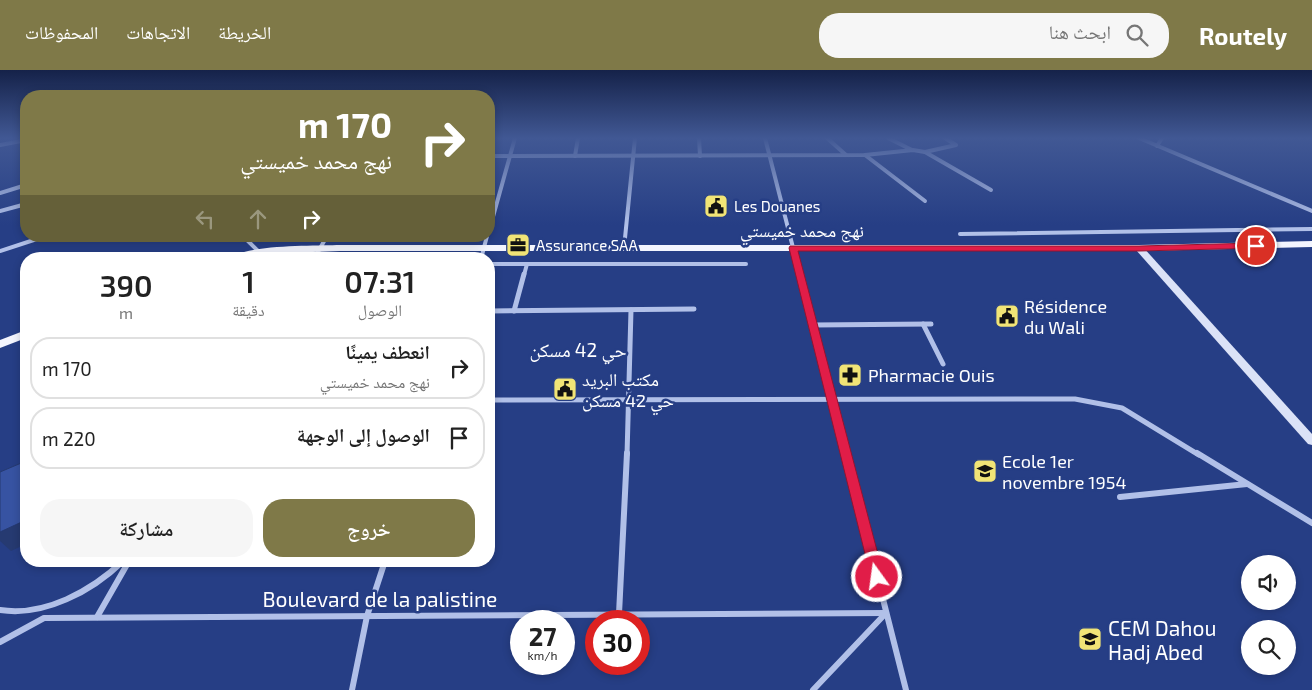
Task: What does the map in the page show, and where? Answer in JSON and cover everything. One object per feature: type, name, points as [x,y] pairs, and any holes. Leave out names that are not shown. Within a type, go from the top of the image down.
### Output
[{"type":"main road","name":"نهج محمد خميستي","points":[[258,252],[320,248],[1139,248],[1312,244]]},
{"type":"main road","points":[[0,344],[20,336]]},
{"type":"street","points":[[495,210],[507,167]]},
{"type":"street","points":[[624,248],[633,167]]},
{"type":"street","points":[[773,167],[906,690]]},
{"type":"street","points":[[881,167],[925,201]]},
{"type":"street","points":[[951,167],[990,190]]},
{"type":"street","points":[[1207,167],[1312,211]]},
{"type":"street","points":[[0,193],[20,187]]},
{"type":"street","points":[[0,211],[20,206]]},
{"type":"street","points":[[960,234],[1312,229]]},
{"type":"street","points":[[0,251],[28,242]]},
{"type":"street","points":[[249,242],[258,252]]},
{"type":"street","points":[[318,252],[324,242]]},
{"type":"street","points":[[483,252],[486,242]]},
{"type":"street","points":[[1139,248],[1312,441]]},
{"type":"street","points":[[495,264],[746,264]]},
{"type":"street","points":[[514,311],[527,264]]},
{"type":"street","points":[[495,311],[694,309]]},
{"type":"street","points":[[619,610],[630,399],[631,310]]},
{"type":"street","points":[[923,324],[943,364]]},
{"type":"street","points":[[813,325],[931,324]]},
{"type":"street","points":[[495,400],[1075,399],[1122,408],[1312,522]]},
{"type":"street","points":[[1120,496],[1248,484]]},
{"type":"street","points":[[0,610],[21,612],[56,603],[91,586],[115,567]]},
{"type":"street","points":[[97,617],[126,567]]},
{"type":"street","points":[[352,690],[366,616],[383,567]]},
{"type":"street","points":[[813,690],[886,613]]},
{"type":"street","name":"Boulevard de la palistine","points":[[650,614],[886,613]]},
{"type":"street","name":"Boulevard de la palistine","points":[[0,642],[44,618],[585,614]]},
{"type":"building","points":[[20,464],[20,523],[0,532],[0,472]]},
{"type":"place","name":"Les Douanes","points":[[716,206]]},
{"type":"place","name":"Assurance SAA","points":[[518,245]]},
{"type":"place","name":"Résidence du Wali","points":[[1007,316]]},
{"type":"place","name":"Pharmacie Ouis","points":[[850,375]]},
{"type":"place","name":"مكتب البريد حي 42 مسكن","points":[[565,389]]},
{"type":"place","name":"Ecole 1er novembre 1954","points":[[985,471]]},
{"type":"place","name":"CEM Dahou Hadj Abed","points":[[1090,639]]},
{"type":"district","name":"حي 42 مسكن","points":[[578,349]]},
{"type":"route","points":[[877,577],[793,248],[1256,246]]}]
